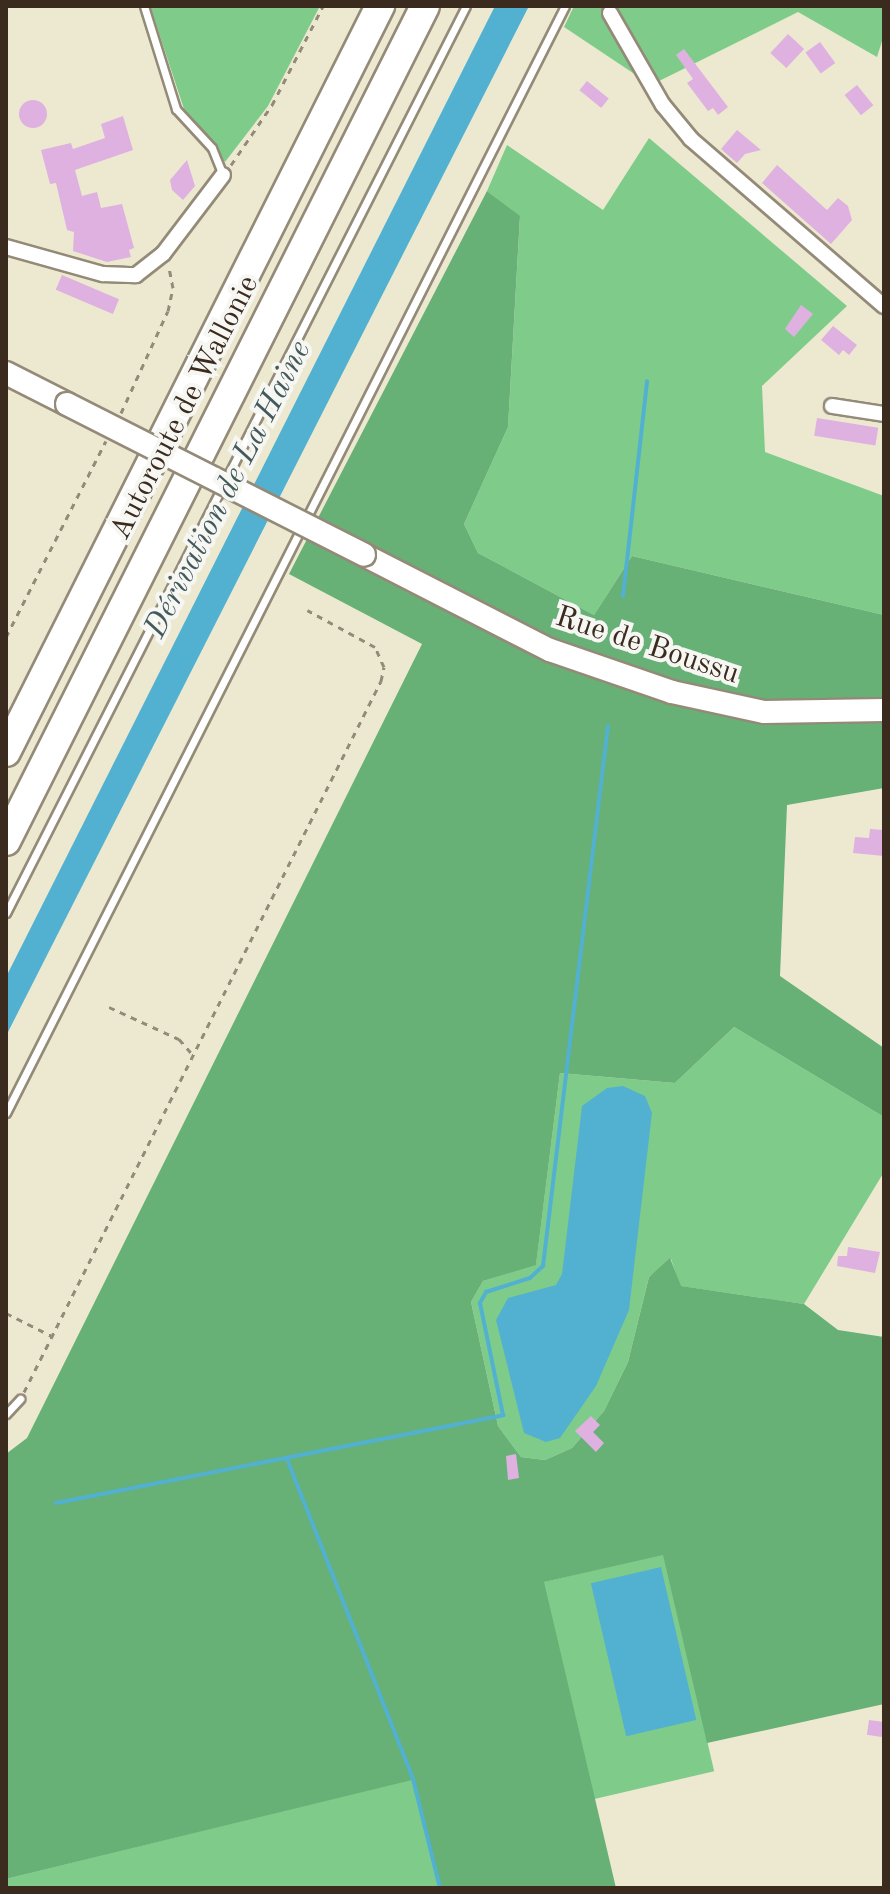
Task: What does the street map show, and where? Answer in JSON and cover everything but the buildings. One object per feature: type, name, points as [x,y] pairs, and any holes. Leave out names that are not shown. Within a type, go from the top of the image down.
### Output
[{"type":"highway","name":"Autoroute de Wallonie","points":[[6,752],[380,6]]},
{"type":"highway","name":"Autoroute de Wallonie","points":[[6,841],[425,6]]},
{"type":"street","points":[[606,10],[663,105],[691,139],[884,306]]},
{"type":"street","points":[[6,247],[124,278],[147,268],[163,254],[223,175]]},
{"type":"street","name":"Rue de Boussu","points":[[6,373],[550,650],[672,692],[764,712],[884,710]]},
{"type":"street","points":[[832,406],[884,414]]},
{"type":"lane","points":[[144,6],[176,109],[212,148],[223,175]]},
{"type":"lane","points":[[6,913],[466,6]]},
{"type":"lane","points":[[6,1113],[565,6]]},
{"type":"lane","points":[[6,1414],[20,1399]]},
{"type":"path","points":[[223,175],[266,117],[323,6]]},
{"type":"path","points":[[119,416],[168,311],[173,288],[163,254]]},
{"type":"path","points":[[6,637],[112,430]]},
{"type":"path","points":[[20,1399],[381,681],[382,656],[375,647],[307,610]]},
{"type":"path","points":[[109,1007],[179,1039],[193,1055]]},
{"type":"path","points":[[6,1313],[52,1336]]},
{"type":"green space","points":[[150,6],[320,6],[268,106],[225,162],[185,112]]},
{"type":"green space","points":[[574,6],[884,6],[884,35],[877,57],[798,12],[651,85],[564,27]]},
{"type":"green space","points":[[649,138],[847,306],[762,386],[765,452],[884,496],[884,615],[632,556],[594,615],[478,553],[464,524],[508,427],[520,217],[487,191],[507,145],[603,210]]},
{"type":"green space","points":[[487,191],[520,216],[508,427],[464,524],[478,553],[594,615],[632,556],[884,615],[884,788],[787,805],[780,976],[884,1048],[884,1117],[734,1027],[675,1083],[560,1073],[536,1265],[483,1281],[471,1302],[498,1426],[521,1457],[545,1460],[572,1448],[604,1411],[628,1362],[649,1277],[670,1258],[681,1286],[804,1304],[838,1330],[884,1337],[884,1704],[707,1743],[663,1555],[544,1582],[616,1888],[440,1888],[412,1780],[6,1879],[6,1454],[27,1438],[422,644],[289,574]]},
{"type":"green space","points":[[734,1027],[884,1117],[884,1172],[804,1304],[680,1286],[671,1259],[649,1277],[628,1362],[604,1411],[572,1448],[545,1460],[521,1457],[498,1426],[471,1302],[483,1281],[536,1264],[560,1073],[675,1083]]},
{"type":"green space","points":[[664,1554],[714,1771],[593,1799],[543,1582]]},
{"type":"green space","points":[[413,1779],[440,1888],[6,1888],[6,1879]]},
{"type":"water","points":[[495,6],[529,6],[6,1036],[6,977]]},
{"type":"water","points":[[623,1086],[645,1096],[652,1113],[629,1310],[596,1386],[560,1438],[546,1442],[524,1433],[496,1320],[508,1298],[556,1285],[562,1274],[582,1106],[607,1088]]},
{"type":"water","points":[[661,1567],[696,1720],[626,1736],[591,1583]]},
{"type":"waterway","points":[[623,596],[647,381]]},
{"type":"waterway","points":[[56,1503],[503,1415],[480,1303],[486,1292],[530,1278],[543,1266],[608,726]]},
{"type":"waterway","points":[[287,1459],[413,1779],[440,1888]]},
{"type":"water label","name":"Dérivation de La Haine","points":[[229,490]]}]
